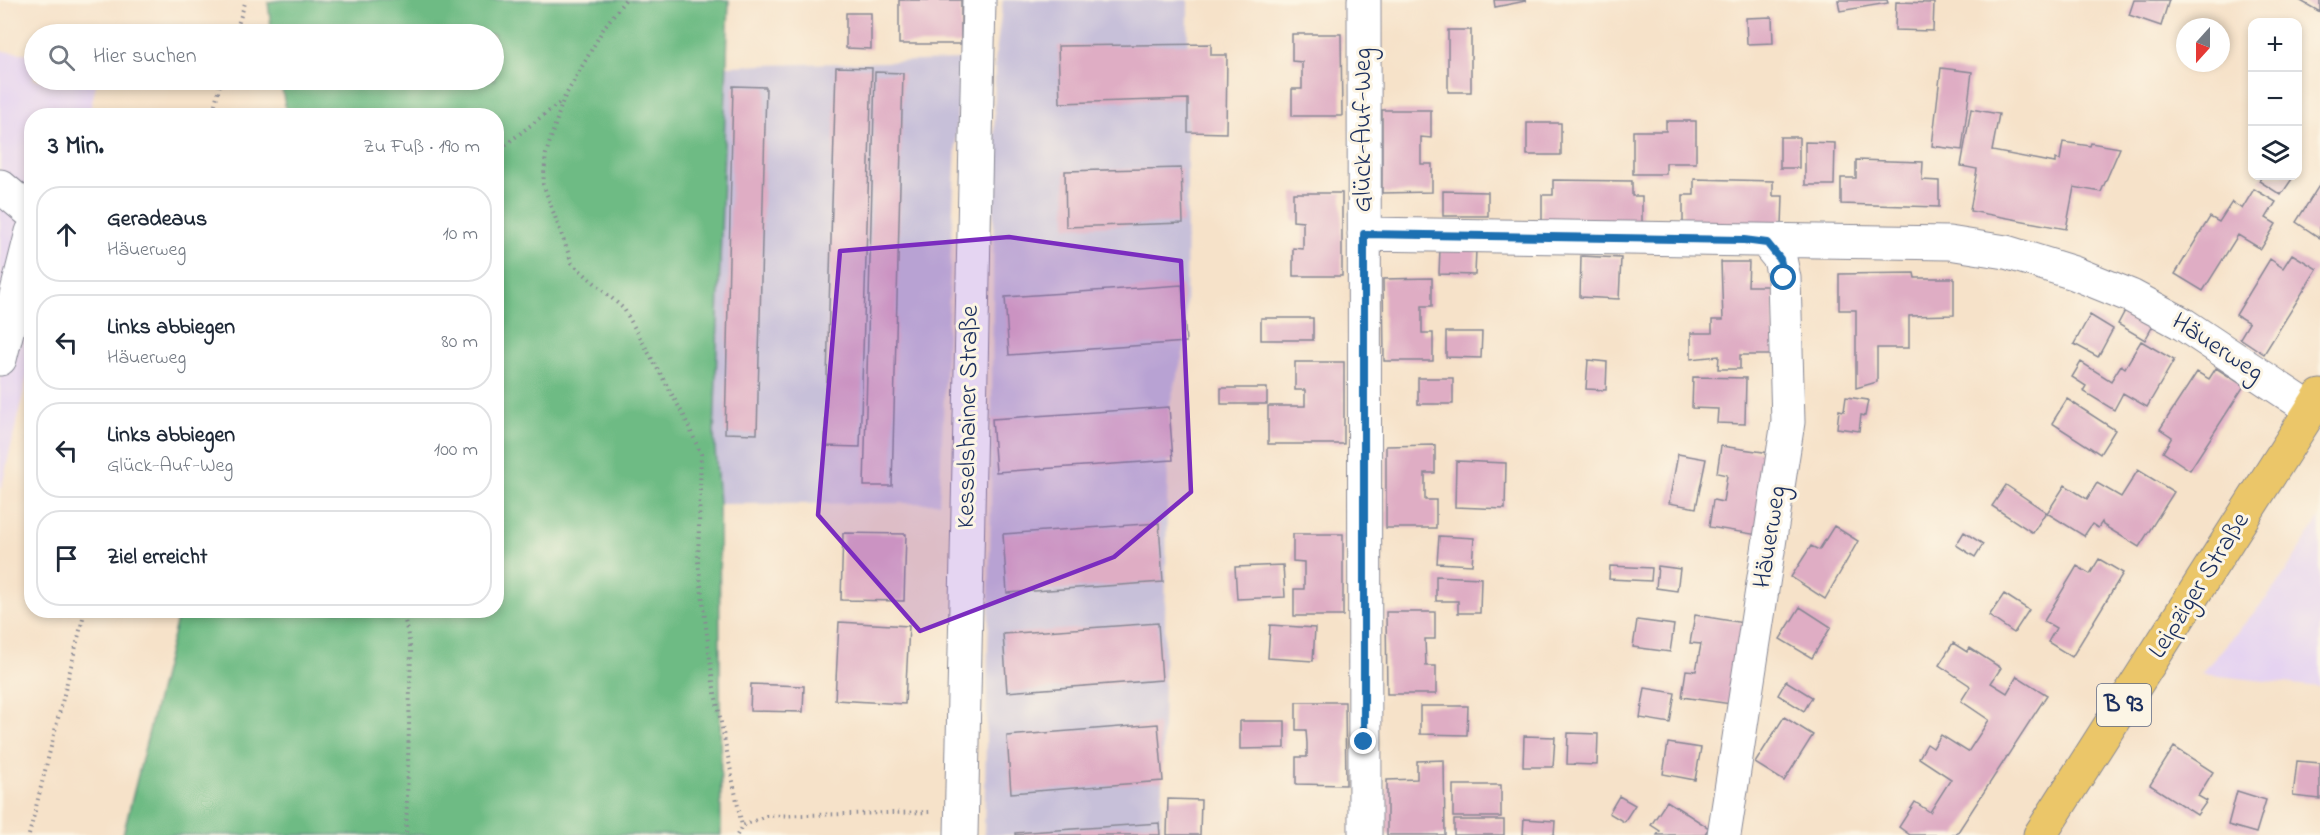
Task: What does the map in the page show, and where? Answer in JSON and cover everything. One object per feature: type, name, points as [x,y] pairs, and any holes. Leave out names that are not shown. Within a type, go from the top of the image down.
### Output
[{"type":"main road","name":"Leipziger Straße","points":[[2040,835],[2316,403]]},
{"type":"street","name":"Kesselshainer Straße","points":[[961,823],[980,0]]},
{"type":"street","name":"Glück-Auf-Weg","points":[[1364,0],[1365,835]]},
{"type":"street","points":[[0,186],[24,206]]},
{"type":"street","name":"Häuerweg","points":[[1364,234],[1744,240],[1767,243],[1949,243],[2018,255],[2074,273],[2131,296],[2316,403]]},
{"type":"street","name":"Häuerweg","points":[[1724,835],[1788,422],[1784,278],[1780,259],[1767,243]]},
{"type":"street","points":[[0,359],[24,264]]},
{"type":"path","points":[[238,24],[246,0]]},
{"type":"path","points":[[625,0],[605,26],[563,100],[546,154],[543,184],[572,263],[624,309],[684,416],[701,453],[698,561],[713,683],[742,826]]},
{"type":"path","points":[[214,108],[218,90]]},
{"type":"path","points":[[504,146],[563,100]]},
{"type":"path","points":[[29,835],[83,618]]},
{"type":"path","points":[[405,618],[411,651],[406,835]]},
{"type":"path","points":[[736,835],[742,826],[766,816],[961,823]]},
{"type":"highlighted area","points":[[1009,237],[1181,261],[1191,492],[1114,557],[920,631],[818,515],[840,251]]},
{"type":"shaded area","points":[[1003,0],[1188,0],[1186,342],[1169,407],[1161,835],[984,835],[991,504],[995,61]]},
{"type":"shaded area","points":[[0,51],[24,53],[24,90],[95,90],[91,108],[24,108],[24,390],[0,494]]},
{"type":"shaded area","points":[[960,60],[939,503],[719,504],[714,435],[727,66]]},
{"type":"shaded area","points":[[2320,517],[2320,687],[2201,674],[2276,587]]},
{"type":"green space","points":[[284,0],[729,0],[714,435],[719,504],[721,835],[123,835],[177,618],[504,618],[504,108],[286,108],[282,90],[504,90],[504,24],[271,24],[268,2]]},
{"type":"building","points":[[899,0],[961,0],[961,44],[899,44]]},
{"type":"building","points":[[1494,0],[1526,0],[1526,1],[1495,7]]},
{"type":"building","points":[[1838,0],[1887,0],[1888,3],[1840,11]]},
{"type":"building","points":[[2134,0],[2169,0],[2161,26],[2129,15]]},
{"type":"building","points":[[2299,0],[2320,0],[2320,12]]},
{"type":"building","points":[[1896,2],[1934,3],[1933,31],[1895,30]]},
{"type":"building","points":[[846,13],[871,13],[871,49],[846,48]]},
{"type":"building","points":[[1772,17],[1773,43],[1747,44],[1746,18]]},
{"type":"building","points":[[1448,30],[1471,30],[1471,92],[1448,92]]},
{"type":"building","points":[[1292,34],[1341,34],[1342,116],[1292,116],[1292,89],[1302,89],[1302,62],[1292,61]]},
{"type":"building","points":[[1211,44],[1211,55],[1227,55],[1226,133],[1188,132],[1188,99],[1060,103],[1058,46]]},
{"type":"building","points":[[836,67],[872,68],[860,447],[825,446]]},
{"type":"building","points":[[1941,68],[1972,72],[1962,150],[1932,146]]},
{"type":"building","points":[[875,72],[903,73],[892,486],[864,486]]},
{"type":"building","points":[[733,86],[766,87],[757,434],[725,433]]},
{"type":"building","points":[[1971,109],[1999,114],[1992,151],[2055,163],[2055,159],[2060,160],[2063,142],[2090,146],[2091,143],[2120,148],[2101,192],[2074,187],[2066,229],[1970,211],[1977,169],[1961,166]]},
{"type":"building","points":[[1382,110],[1431,110],[1431,138],[1421,137],[1421,164],[1432,164],[1432,192],[1382,193]]},
{"type":"building","points":[[1666,121],[1696,121],[1696,163],[1666,163],[1666,174],[1633,174],[1633,131],[1666,131]]},
{"type":"building","points":[[1527,123],[1561,123],[1561,155],[1527,155]]},
{"type":"building","points":[[1780,137],[1799,137],[1799,168],[1780,168]]},
{"type":"building","points":[[1805,142],[1835,143],[1834,185],[1805,185]]},
{"type":"building","points":[[1856,160],[1923,162],[1922,180],[1939,181],[1939,207],[1841,204],[1841,178],[1856,178]]},
{"type":"building","points":[[1181,168],[1183,223],[1066,227],[1065,171]]},
{"type":"building","points":[[1694,179],[1773,181],[1773,196],[1783,196],[1782,226],[1683,224],[1683,195],[1694,195]]},
{"type":"building","points":[[1553,180],[1632,181],[1632,196],[1642,196],[1642,226],[1542,223],[1542,195],[1553,195]]},
{"type":"building","points":[[2260,180],[2291,180],[2281,195]]},
{"type":"building","points":[[2320,184],[2320,238],[2296,222]]},
{"type":"building","points":[[2254,189],[2276,202],[2266,218],[2276,224],[2261,249],[2238,235],[2203,291],[2175,274],[2210,217],[2219,222],[2232,202],[2242,209]]},
{"type":"building","points":[[1443,191],[1488,192],[1488,216],[1443,216]]},
{"type":"building","points":[[1293,193],[1342,193],[1342,276],[1293,276],[1293,248],[1303,249],[1303,222],[1293,221]]},
{"type":"building","points":[[1440,248],[1476,249],[1475,275],[1439,274]]},
{"type":"building","points":[[2292,254],[2317,269],[2264,354],[2240,338],[2249,323],[2236,315],[2270,259],[2283,268]]},
{"type":"building","points":[[1581,256],[1621,258],[1619,299],[1580,297]]},
{"type":"building","points":[[1721,262],[1749,262],[1748,286],[1774,286],[1774,355],[1740,355],[1740,369],[1718,369],[1719,356],[1691,359],[1691,333],[1712,333],[1712,320],[1723,320]]},
{"type":"building","points":[[1914,273],[1915,278],[1954,278],[1954,315],[1909,316],[1909,348],[1877,348],[1877,382],[1856,388],[1856,310],[1839,310],[1839,274]]},
{"type":"building","points":[[1432,278],[1432,306],[1422,306],[1422,333],[1433,333],[1433,361],[1384,361],[1383,279]]},
{"type":"building","points":[[1182,285],[1186,342],[1009,355],[1005,297]]},
{"type":"building","points":[[2127,307],[2155,322],[2145,340],[2118,324]]},
{"type":"building","points":[[2090,315],[2113,329],[2098,357],[2074,344]]},
{"type":"building","points":[[1261,318],[1313,318],[1313,340],[1261,340]]},
{"type":"building","points":[[1446,332],[1482,332],[1481,358],[1446,357]]},
{"type":"building","points":[[2141,341],[2174,360],[2147,407],[2123,393],[2114,410],[2083,391],[2086,386],[2072,377],[2081,362],[2111,381],[2121,365],[2125,368]]},
{"type":"building","points":[[1588,360],[1607,362],[1606,390],[1586,389]]},
{"type":"building","points":[[1295,362],[1344,362],[1344,444],[1268,444],[1268,406],[1305,406],[1305,390],[1295,390]]},
{"type":"building","points":[[2216,368],[2244,386],[2190,470],[2163,452],[2172,437],[2160,429],[2197,372],[2209,379]]},
{"type":"building","points":[[1693,377],[1746,378],[1745,424],[1717,423],[1718,409],[1692,408]]},
{"type":"building","points":[[1418,378],[1453,378],[1453,404],[1418,404]]},
{"type":"building","points":[[1221,388],[1267,388],[1267,404],[1221,404]]},
{"type":"building","points":[[1846,397],[1868,400],[1865,416],[1861,415],[1859,431],[1837,428],[1839,410],[1844,411]]},
{"type":"building","points":[[2067,399],[2115,430],[2100,454],[2052,423]]},
{"type":"building","points":[[1169,407],[1173,460],[996,472],[992,419]]},
{"type":"building","points":[[1435,445],[1435,473],[1425,473],[1425,500],[1436,500],[1436,528],[1386,528],[1386,446]]},
{"type":"building","points":[[1721,446],[1770,453],[1758,535],[1709,527],[1713,500],[1723,502],[1727,475],[1717,473]]},
{"type":"building","points":[[1678,454],[1706,459],[1696,508],[1669,503]]},
{"type":"building","points":[[1456,461],[1506,463],[1505,509],[1455,507]]},
{"type":"building","points":[[2138,470],[2174,492],[2139,547],[2103,525],[2102,522],[2098,528],[2092,524],[2084,536],[2047,513],[2065,485],[2087,499],[2097,483],[2121,497]]},
{"type":"building","points":[[2006,485],[2046,512],[2033,533],[1992,506]]},
{"type":"building","points":[[1159,523],[1163,582],[1007,593],[1003,534]]},
{"type":"building","points":[[1834,526],[1858,541],[1825,599],[1791,577],[1811,546],[1819,550]]},
{"type":"building","points":[[1964,532],[1983,544],[1975,557],[1956,545]]},
{"type":"building","points":[[843,533],[906,534],[904,601],[841,600]]},
{"type":"building","points":[[1293,534],[1343,534],[1343,616],[1294,616],[1294,589],[1304,589],[1304,562],[1293,561]]},
{"type":"building","points":[[1439,536],[1474,538],[1472,565],[1437,563]]},
{"type":"building","points":[[2099,559],[2123,573],[2072,657],[2048,642],[2056,628],[2044,621],[2077,566],[2090,574]]},
{"type":"building","points":[[1283,565],[1285,597],[1237,599],[1235,567]]},
{"type":"building","points":[[1610,566],[1652,568],[1651,581],[1609,579]]},
{"type":"building","points":[[1658,566],[1680,569],[1677,591],[1656,588]]},
{"type":"building","points":[[1436,576],[1481,578],[1480,613],[1458,613],[1458,601],[1436,601]]},
{"type":"building","points":[[2004,594],[2029,610],[2014,633],[1989,616]]},
{"type":"building","points":[[1800,607],[1831,627],[1812,658],[1780,639]]},
{"type":"building","points":[[1386,612],[1435,612],[1435,639],[1425,639],[1426,666],[1436,666],[1436,694],[1387,694]]},
{"type":"building","points":[[1695,615],[1744,623],[1731,704],[1682,697],[1686,670],[1696,671],[1701,644],[1690,643]]},
{"type":"building","points":[[1637,620],[1674,625],[1670,652],[1633,647]]},
{"type":"building","points":[[839,622],[909,626],[905,704],[835,700]]},
{"type":"building","points":[[1158,623],[1162,680],[1007,692],[1003,634]]},
{"type":"building","points":[[1270,625],[1315,628],[1313,661],[1268,658]]},
{"type":"building","points":[[1953,643],[1967,652],[1970,648],[2001,668],[1991,683],[2007,693],[2017,676],[2047,695],[1956,835],[1910,835],[1899,827],[1915,802],[1930,812],[1951,779],[1919,758],[1927,744],[1933,748],[1941,735],[1968,752],[1989,720],[1961,701],[1969,685],[1939,665]]},
{"type":"building","points":[[1786,681],[1812,697],[1804,711],[1778,695]]},
{"type":"building","points":[[751,684],[804,686],[803,712],[750,711]]},
{"type":"building","points":[[1645,688],[1675,693],[1670,723],[1640,718]]},
{"type":"building","points":[[1296,702],[1345,702],[1346,785],[1296,784],[1296,757],[1307,757],[1307,743],[1306,730],[1296,730]]},
{"type":"building","points":[[1420,706],[1468,706],[1467,735],[1420,734]]},
{"type":"building","points":[[1784,717],[1813,735],[1784,781],[1755,763]]},
{"type":"building","points":[[1240,721],[1285,721],[1285,748],[1240,749]]},
{"type":"building","points":[[1158,724],[1163,781],[1011,793],[1007,736]]},
{"type":"building","points":[[1568,733],[1598,734],[1597,765],[1567,764]]},
{"type":"building","points":[[1524,736],[1555,737],[1553,767],[1523,767]]},
{"type":"building","points":[[1668,743],[1701,748],[1695,780],[1663,774]]},
{"type":"building","points":[[2174,747],[2213,772],[2198,796],[2207,801],[2197,815],[2150,785]]},
{"type":"building","points":[[1444,760],[1445,835],[1387,835],[1387,780],[1417,779],[1417,761]]},
{"type":"building","points":[[2297,761],[2320,763],[2320,799],[2293,796]]},
{"type":"building","points":[[1453,785],[1501,785],[1501,817],[1453,817]]},
{"type":"building","points":[[2237,791],[2266,800],[2256,833],[2228,825]]},
{"type":"building","points":[[1619,796],[1635,805],[1624,822],[1609,813]]},
{"type":"building","points":[[1168,799],[1201,800],[1200,835],[1167,835]]},
{"type":"building","points":[[1667,801],[1709,828],[1704,835],[1657,835],[1660,831],[1651,825]]},
{"type":"building","points":[[1524,819],[1555,821],[1554,835],[1523,835]]},
{"type":"building","points":[[1454,820],[1504,820],[1504,835],[1454,835]]},
{"type":"building","points":[[1159,823],[1160,835],[1015,835],[1015,833]]},
{"type":"route","points":[[1364,742],[1364,234],[1744,240],[1767,243],[1780,259],[1784,278]]}]
